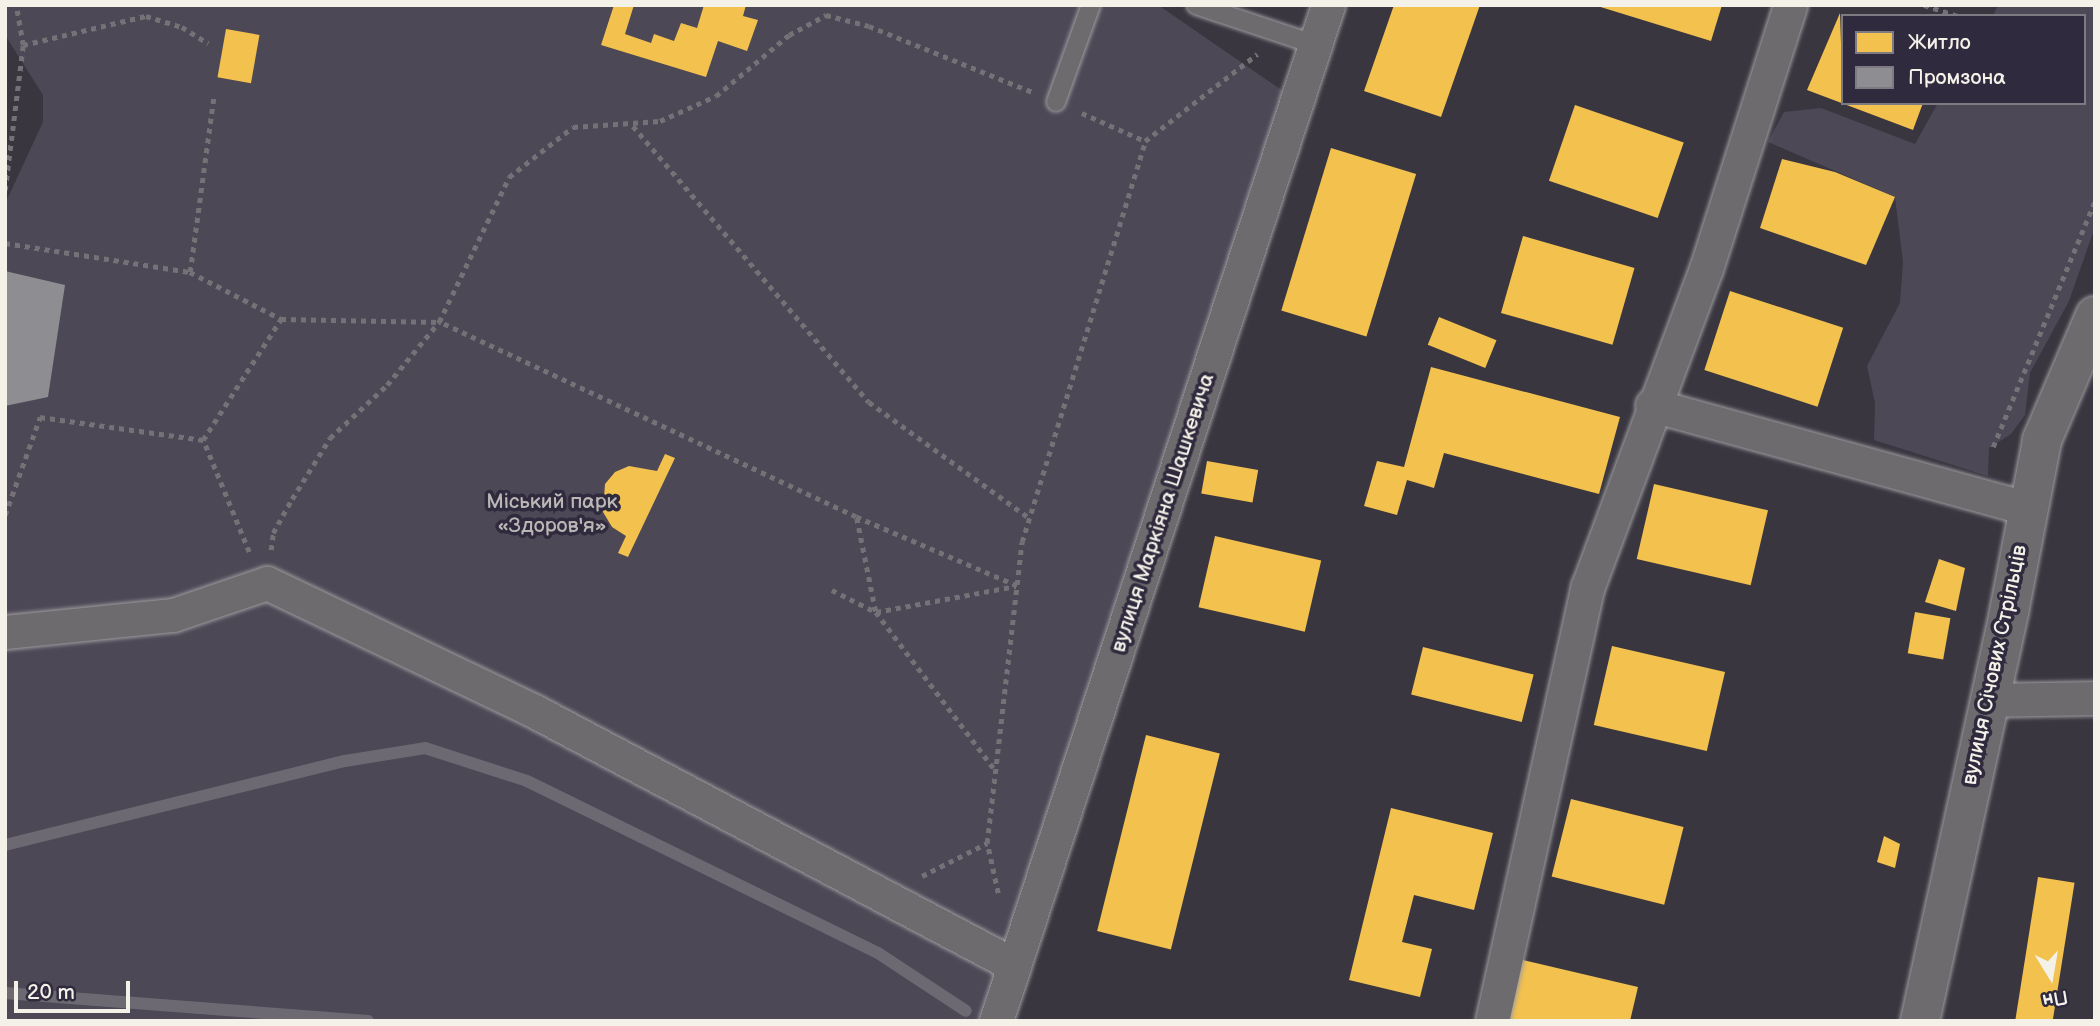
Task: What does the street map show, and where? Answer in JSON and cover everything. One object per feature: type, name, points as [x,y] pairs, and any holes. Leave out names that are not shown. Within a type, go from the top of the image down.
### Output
[{"type":"street","name":"вулиця Маркіяна Шашкевича","points":[[996,1021],[1328,5]]},
{"type":"street","points":[[1492,1021],[1588,586],[1652,405],[1706,268],[1790,5]]},
{"type":"street","name":"вулиця Січових Стрільців","points":[[1920,1021],[2042,440],[2095,316]]},
{"type":"street","points":[[1652,405],[2027,508]]},
{"type":"street","points":[[5,632],[173,615],[267,583],[536,712],[1014,965]]},
{"type":"street","points":[[1988,701],[2095,698]]},
{"type":"lane","points":[[1056,102],[1091,5]]},
{"type":"lane","points":[[1196,5],[1316,44]]},
{"type":"path","points":[[5,190],[23,45],[16,5]]},
{"type":"path","points":[[1924,5],[1951,14]]},
{"type":"path","points":[[267,583],[274,533],[330,438],[387,385],[439,322],[509,177],[573,127],[633,125],[660,121],[716,96],[789,35],[826,15],[869,26],[1145,141]]},
{"type":"path","points":[[23,45],[146,16],[182,26],[208,43]]},
{"type":"path","points":[[999,897],[987,842],[1017,586],[1029,518],[1145,141],[1280,33]]},
{"type":"path","points":[[190,272],[214,95]]},
{"type":"path","points":[[633,125],[869,402],[1029,518]]},
{"type":"path","points":[[1993,447],[2095,201]]},
{"type":"path","points":[[5,243],[190,272],[282,319],[439,322],[856,517],[1017,586]]},
{"type":"path","points":[[203,440],[282,319]]},
{"type":"path","points":[[5,515],[40,417],[203,440]]},
{"type":"path","points":[[203,440],[250,554]]},
{"type":"path","points":[[856,517],[876,612],[995,770]]},
{"type":"path","points":[[832,590],[876,612],[1017,586]]},
{"type":"path","points":[[884,895],[987,842]]},
{"type":"green space","name":"Міський парк «Здоров'я»","points":[[5,5],[1158,5],[1299,102],[996,1021],[5,1021],[5,204],[43,122],[43,95],[5,35]]},
{"type":"green space","points":[[1998,5],[2095,5],[2095,227],[2069,301],[2030,373],[2025,415],[2011,434],[1989,448],[1988,476],[1874,440],[1875,403],[1867,366],[1900,303],[1903,262],[1895,197],[1768,142],[1784,112],[1821,108],[1915,144],[1937,105],[2086,105],[2086,14],[1994,14]]},
{"type":"building: Житло","points":[[614,5],[634,5],[625,34],[651,43],[654,34],[674,41],[681,23],[697,28],[704,5],[746,5],[743,16],[758,20],[747,51],[718,41],[706,77],[601,45]]},
{"type":"building: Житло","points":[[1394,5],[1480,5],[1441,117],[1364,91]]},
{"type":"building: Житло","points":[[1594,5],[1722,5],[1711,41]]},
{"type":"building: Житло","points":[[1840,13],[1841,103],[1807,90]]},
{"type":"building: Житло","points":[[226,29],[259,35],[251,83],[217,77]]},
{"type":"building: Житло","points":[[1575,105],[1684,142],[1658,218],[1549,181]]},
{"type":"building: Житло","points":[[1847,105],[1922,105],[1913,130]]},
{"type":"building: Житло","points":[[1331,148],[1416,174],[1366,337],[1281,311]]},
{"type":"building: Житло","points":[[1782,159],[1835,172],[1895,197],[1866,265],[1760,228]]},
{"type":"building: Житло","points":[[1523,236],[1635,268],[1612,345],[1501,313]]},
{"type":"building: Житло","points":[[1730,291],[1843,328],[1818,407],[1704,370]]},
{"type":"building: Житло","points":[[1439,317],[1496,340],[1485,368],[1428,345]]},
{"type":"building: Житло","points":[[1431,367],[1620,417],[1599,494],[1444,453],[1434,488],[1407,480],[1397,515],[1364,506],[1377,461],[1404,467]]},
{"type":"building: Житло","points":[[665,454],[675,458],[628,557],[618,553],[626,536],[612,527],[603,512],[605,484],[615,472],[629,466],[657,471]]},
{"type":"building: Житло","points":[[1207,461],[1258,470],[1252,503],[1201,493]]},
{"type":"building: Житло","points":[[1654,484],[1768,510],[1751,585],[1637,559]]},
{"type":"building: Житло","points":[[1215,536],[1321,561],[1305,632],[1199,607]]},
{"type":"building: Житло","points":[[1939,559],[1965,568],[1956,611],[1925,602]]},
{"type":"building: Житло","points":[[1915,612],[1950,618],[1943,660],[1908,653]]},
{"type":"building: Житло","points":[[1612,646],[1725,672],[1707,751],[1594,725]]},
{"type":"building: Житло","points":[[1423,647],[1534,675],[1522,722],[1411,695]]},
{"type":"building: Житло","points":[[1146,735],[1220,753],[1171,949],[1097,931]]},
{"type":"building: Житло","points":[[1571,799],[1684,827],[1664,905],[1552,877]]},
{"type":"building: Житло","points":[[1391,808],[1493,833],[1474,910],[1414,895],[1402,942],[1432,949],[1420,997],[1349,980]]},
{"type":"building: Житло","points":[[1884,836],[1900,844],[1895,868],[1877,862]]},
{"type":"building: Житло","points":[[2038,877],[2075,883],[2053,1021],[2015,1021]]},
{"type":"building: Житло","points":[[1519,959],[1638,987],[1630,1021],[1504,1021]]},
{"type":"building: Промзона","points":[[5,271],[65,285],[48,397],[5,406]]},
{"type":"waterway","points":[[5,845],[345,761],[425,748],[527,781],[878,953],[966,1011]]},
{"type":"waterway","points":[[5,993],[368,1021]]}]
